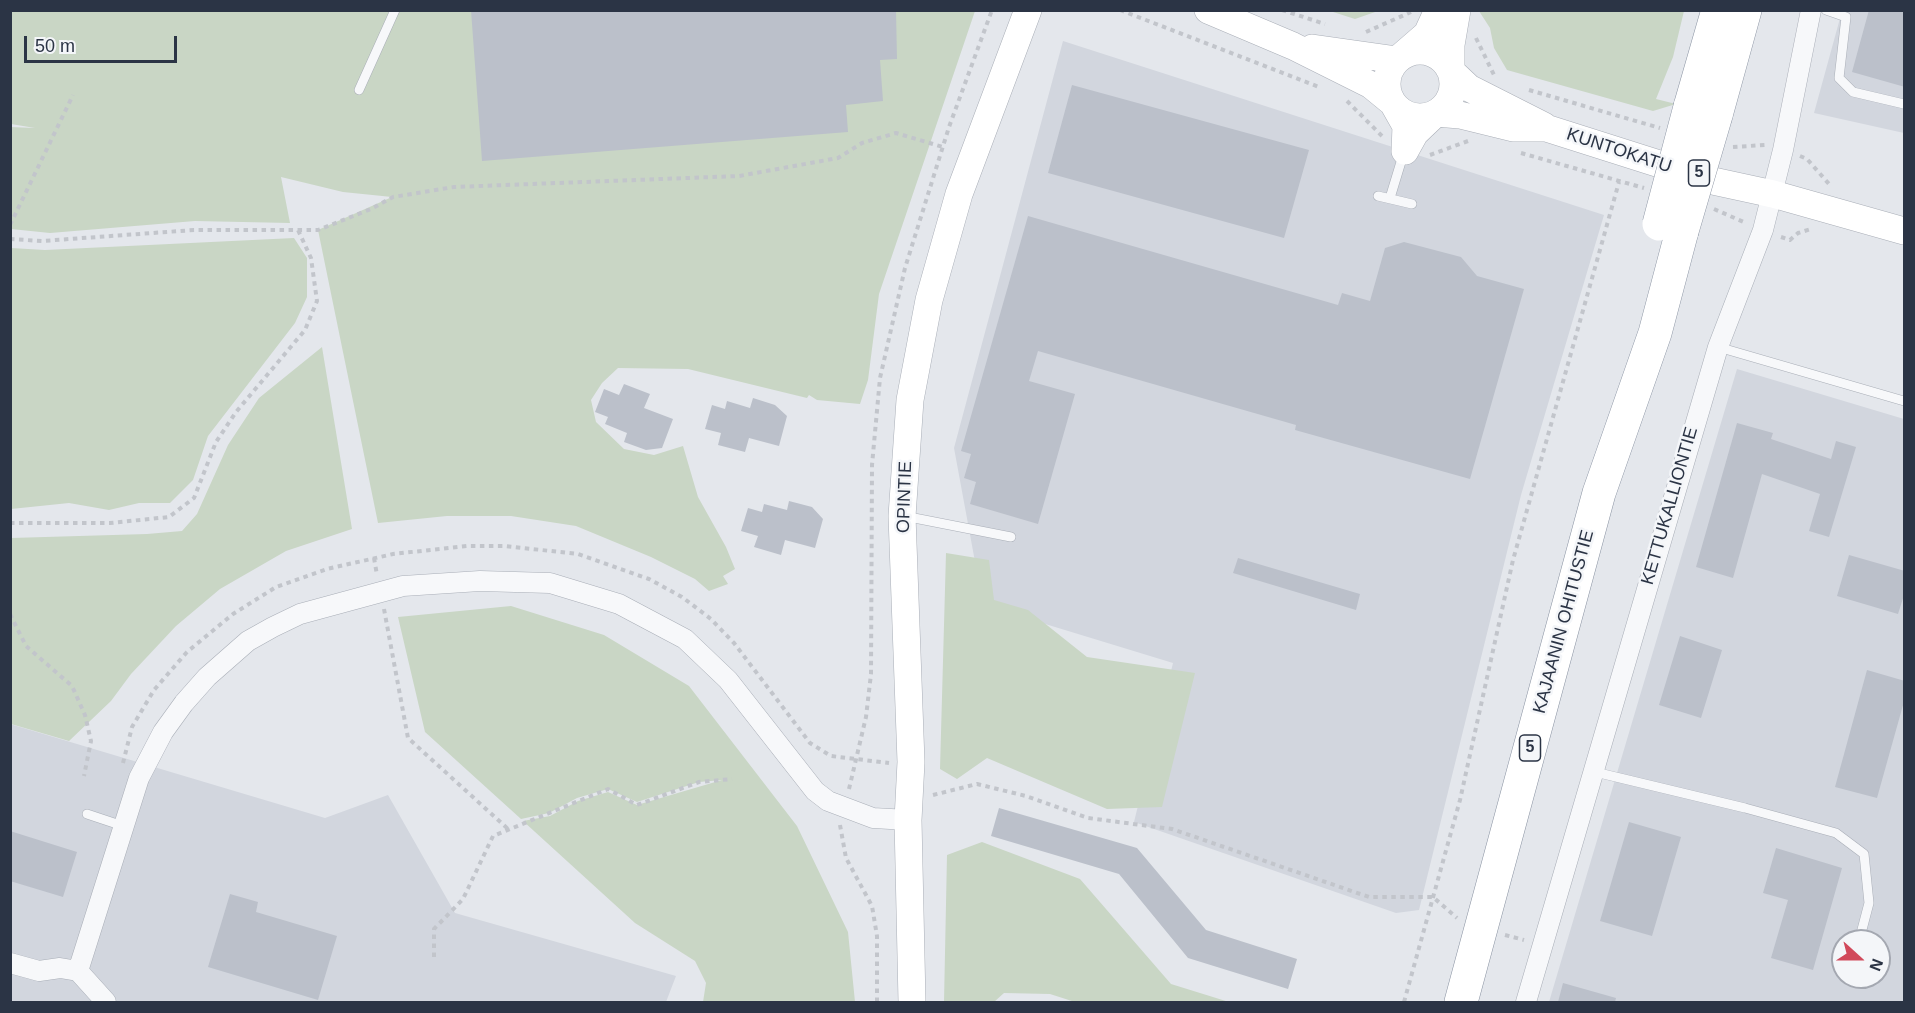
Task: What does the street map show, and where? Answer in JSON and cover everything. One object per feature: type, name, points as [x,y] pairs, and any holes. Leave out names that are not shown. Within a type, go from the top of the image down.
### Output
[{"type":"highway","name":"5","points":[[1703,111],[1718,10]]},
{"type":"highway","name":"5","points":[[1703,111],[1745,10]]},
{"type":"highway","name":"KAJAANIN OHITUSTIE","points":[[1461,1002],[1599,493],[1634,327],[1673,233],[1703,111]]},
{"type":"street","name":"OPINTIE","points":[[912,1002],[908,820],[911,762],[902,516],[910,400],[929,300],[959,194],[1028,10]]},
{"type":"street","name":"KETTUKALLIONTIE","points":[[1526,1002],[1595,772],[1664,524],[1718,347],[1763,230],[1783,150],[1811,10]]},
{"type":"street","points":[[1223,13],[1371,85],[1408,115],[1427,117],[1436,114]]},
{"type":"street","points":[[1405,151],[1406,126],[1389,95],[1388,76],[1397,60],[1450,13]]},
{"type":"street","points":[[1405,151],[1415,133],[1450,100],[1453,91],[1450,13]]},
{"type":"street","points":[[1293,46],[1397,60],[1417,51],[1427,51],[1437,55],[1469,88],[1546,128]]},
{"type":"street","name":"KUNTOKATU","points":[[1436,114],[1460,115],[1513,128],[1546,128],[1702,177],[1773,194],[1905,231]]},
{"type":"street","points":[[78,971],[139,778],[163,732],[184,703],[207,677],[248,641],[273,627],[300,614],[403,586],[469,582],[550,583],[619,604],[685,639],[728,680],[815,791],[828,801],[873,818],[908,820]]},
{"type":"street","points":[[10,963],[39,971],[60,968],[78,971],[106,1002]]},
{"type":"lane","points":[[359,90],[395,10]]},
{"type":"lane","points":[[1826,10],[1847,14],[1839,78],[1853,92],[1905,104]]},
{"type":"lane","points":[[1390,198],[1405,151]]},
{"type":"lane","points":[[1378,195],[1412,204]]},
{"type":"lane","points":[[1718,347],[1905,401]]},
{"type":"lane","points":[[902,516],[1011,537]]},
{"type":"lane","points":[[1595,772],[1836,832],[1864,854],[1869,903],[1862,929]]},
{"type":"lane","points":[[87,814],[123,826]]},
{"type":"path","points":[[1282,10],[1326,25]]},
{"type":"path","points":[[1359,35],[1414,10]]},
{"type":"path","points":[[1450,13],[1471,27],[1496,81]]},
{"type":"path","points":[[1518,87],[1661,128]]},
{"type":"path","points":[[10,225],[74,95]]},
{"type":"path","points":[[10,239],[42,241],[194,230],[318,230],[371,209],[393,197],[454,187],[739,176],[838,158],[862,143],[897,133],[943,147]]},
{"type":"path","points":[[1726,147],[1765,145],[1783,150],[1808,159],[1826,183],[1836,186]]},
{"type":"path","points":[[1404,1002],[1460,800],[1513,560],[1619,182],[1650,190]]},
{"type":"path","points":[[1706,206],[1790,240],[1798,233],[1814,228]]},
{"type":"path","points":[[10,522],[110,523],[170,517],[194,498],[216,442],[236,412],[305,330],[317,301],[311,258],[298,230]]},
{"type":"path","points":[[121,769],[132,727],[154,690],[187,652],[224,621],[276,587],[327,569],[374,558],[467,546],[505,546],[578,554],[649,579],[682,597],[711,619],[734,643],[810,743],[831,756],[856,760]]},
{"type":"path","points":[[374,558],[408,738],[508,829]]},
{"type":"path","points":[[10,614],[26,646],[72,686],[85,715],[91,741],[84,776]]},
{"type":"path","points":[[434,957],[434,928],[463,899],[493,836],[608,789],[637,805],[699,782],[732,779]]},
{"type":"path","points":[[925,797],[977,784],[1026,796],[1088,818],[1172,829],[1369,897],[1433,897],[1462,923]]},
{"type":"path","points":[[1498,933],[1543,946]]},
{"type":"shaded area","points":[[1842,11],[1904,11],[1904,133],[1814,113]]},
{"type":"shaded area","points":[[1063,41],[1604,215],[1521,495],[1419,910],[1396,913],[1134,822],[1173,663],[983,605],[954,448]]},
{"type":"shaded area","points":[[1737,369],[1904,419],[1904,1002],[1549,1002]]},
{"type":"shaded area","points":[[10,724],[325,818],[388,795],[455,913],[676,976],[666,1002],[11,1002]]},
{"type":"green space","points":[[11,11],[975,11],[879,294],[868,380],[860,404],[817,400],[809,395],[807,398],[688,369],[618,368],[602,383],[591,400],[596,422],[624,449],[654,455],[683,446],[698,497],[726,547],[735,569],[723,576],[728,584],[709,591],[695,579],[651,557],[576,526],[511,516],[447,516],[378,523],[318,230],[392,197],[343,192],[281,177],[290,223],[195,221],[50,233],[11,229],[10,127],[35,128],[11,124]]},
{"type":"green space","points":[[1330,11],[1378,11],[1355,19]]},
{"type":"green space","points":[[1479,11],[1684,11],[1673,57],[1656,99],[1676,104],[1653,111],[1507,70],[1494,48],[1490,28]]},
{"type":"green space","points":[[294,238],[307,258],[307,297],[295,323],[208,436],[193,480],[170,503],[139,503],[109,510],[69,503],[11,509],[11,248],[45,250]]},
{"type":"green space","points":[[322,347],[352,529],[286,551],[220,589],[176,626],[131,674],[111,701],[69,741],[11,724],[11,538],[182,531],[197,514],[228,445],[259,398]]},
{"type":"green space","points":[[946,553],[989,560],[994,600],[1028,610],[1087,657],[1195,673],[1162,807],[1107,809],[987,758],[957,779],[940,769]]},
{"type":"green space","points":[[511,606],[604,635],[689,686],[797,826],[848,932],[855,1002],[703,1002],[706,983],[695,961],[635,923],[523,821],[550,816],[578,801],[608,792],[637,805],[722,780],[699,782],[637,802],[608,789],[577,798],[549,813],[521,819],[425,732],[398,617]]},
{"type":"green space","points":[[982,842],[1080,879],[1171,984],[1229,1002],[1075,1002],[1050,994],[1004,993],[994,1002],[944,1002],[947,855]]},
{"type":"building","points":[[471,10],[896,10],[897,59],[880,60],[883,101],[846,105],[848,132],[482,161]]},
{"type":"building","points":[[1869,10],[1905,10],[1905,87],[1852,72]]},
{"type":"building","points":[[1072,85],[1309,150],[1284,238],[1048,173]]},
{"type":"building","points":[[1028,216],[1338,305],[1342,293],[1370,301],[1385,248],[1404,242],[1461,257],[1477,276],[1524,289],[1470,479],[1295,430],[1296,425],[1038,351],[1029,381],[1075,394],[1038,524],[970,504],[976,482],[964,478],[971,454],[961,451]]},
{"type":"building","points":[[624,384],[650,394],[644,408],[673,419],[662,448],[646,450],[624,442],[627,433],[605,424],[608,417],[595,412],[604,389],[619,395]]},
{"type":"building","points":[[753,398],[775,405],[787,416],[779,446],[749,438],[745,452],[718,445],[721,433],[705,429],[712,405],[725,409],[727,401],[750,408]]},
{"type":"building","points":[[1737,423],[1773,433],[1771,439],[1831,459],[1836,441],[1856,447],[1829,537],[1809,531],[1820,494],[1762,474],[1733,578],[1696,567]]},
{"type":"building","points":[[789,501],[812,507],[823,519],[815,548],[785,540],[781,555],[754,547],[758,536],[741,531],[748,508],[762,512],[764,504],[787,510]]},
{"type":"building","points":[[1849,555],[1905,571],[1905,592],[1898,614],[1837,596]]},
{"type":"building","points":[[1238,558],[1360,594],[1356,610],[1233,573]]},
{"type":"building","points":[[1680,636],[1722,650],[1701,718],[1659,705]]},
{"type":"building","points":[[1867,670],[1905,681],[1905,698],[1877,798],[1835,787]]},
{"type":"building","points":[[999,808],[1137,848],[1206,930],[1297,959],[1288,989],[1188,958],[1119,874],[991,836]]},
{"type":"building","points":[[1629,822],[1681,837],[1652,936],[1600,921]]},
{"type":"building","points":[[10,831],[77,852],[63,897],[10,881]]},
{"type":"building","points":[[1776,848],[1842,868],[1813,970],[1771,958],[1788,900],[1763,893]]},
{"type":"building","points":[[230,894],[258,902],[256,912],[337,936],[318,1000],[208,967]]},
{"type":"building","points":[[1563,983],[1616,998],[1615,1002],[1558,1002]]}]
